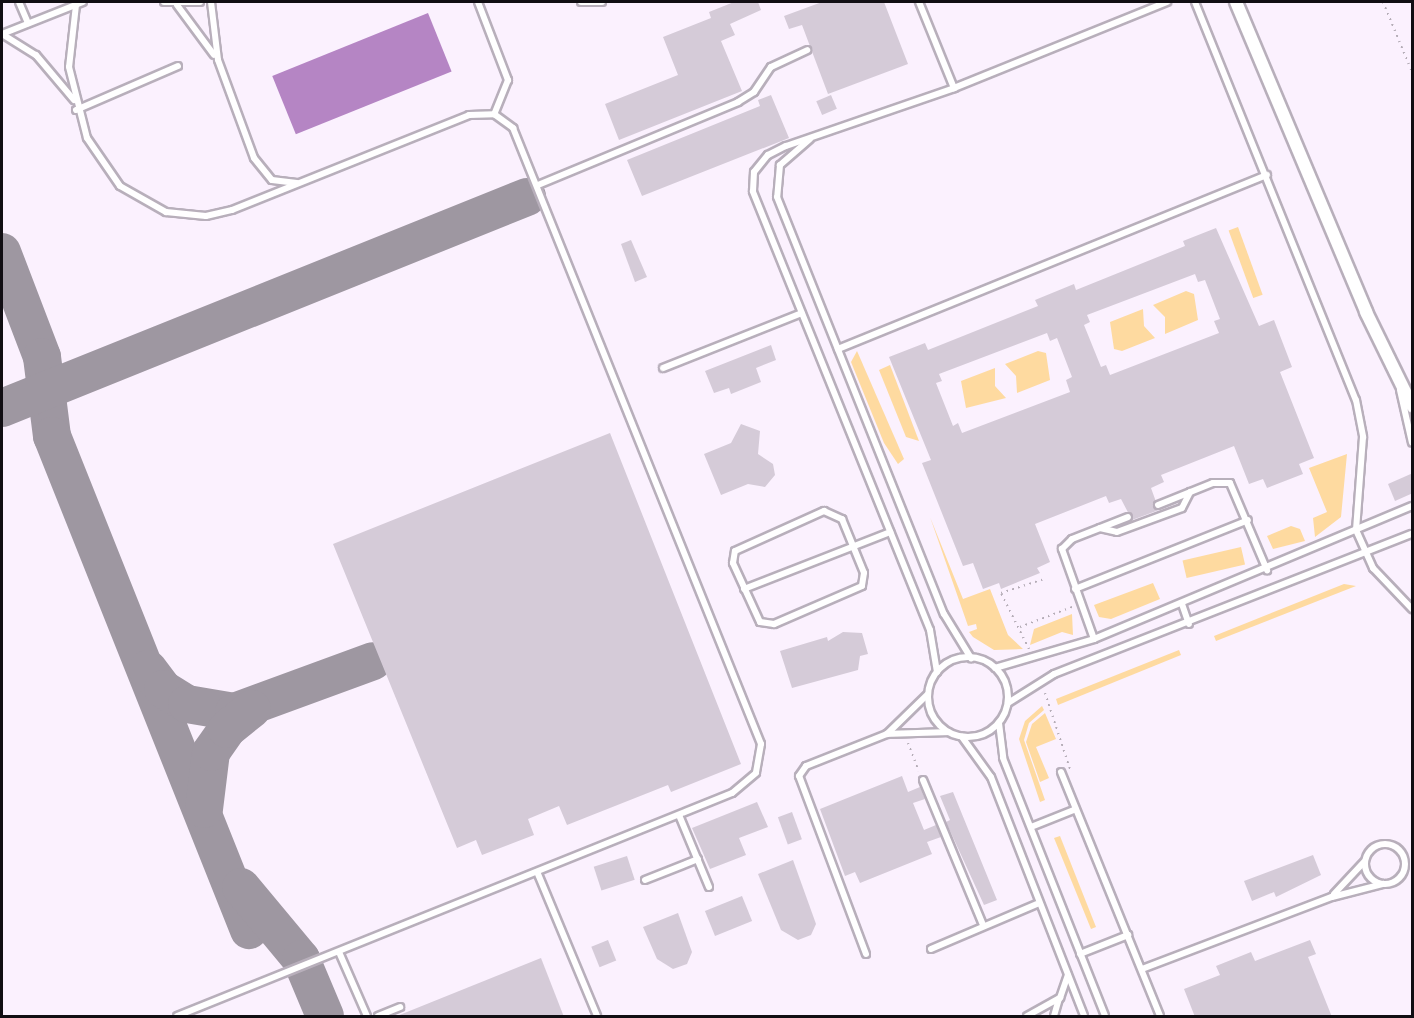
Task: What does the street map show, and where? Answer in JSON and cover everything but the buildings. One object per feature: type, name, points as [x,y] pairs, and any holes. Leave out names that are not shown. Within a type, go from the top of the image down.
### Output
[{"type":"street","points":[[1236,2],[1400,383],[1413,406]]},
{"type":"lane","points":[[19,2],[28,23]]},
{"type":"lane","points":[[2,34],[83,2]]},
{"type":"lane","points":[[164,2],[177,5],[200,2]]},
{"type":"lane","points":[[211,2],[218,60],[259,167],[281,183],[305,182]]},
{"type":"lane","points":[[478,2],[508,80],[494,114]]},
{"type":"lane","points":[[581,2],[602,2]]},
{"type":"lane","points":[[919,2],[954,88]]},
{"type":"lane","points":[[937,672],[930,630],[802,313],[753,177],[768,155],[954,88],[1167,2]]},
{"type":"lane","points":[[1195,2],[1267,175],[1359,412],[1363,450],[1356,530],[1365,554],[1378,575],[1413,609]]},
{"type":"lane","points":[[76,4],[69,54],[76,110],[110,176],[129,194],[166,212],[220,214],[457,120],[494,114],[513,128],[538,185],[761,744],[760,763],[746,785],[538,874],[177,1017]]},
{"type":"lane","points":[[177,5],[218,60]]},
{"type":"lane","points":[[2,34],[36,54],[74,100]]},
{"type":"lane","points":[[538,185],[738,102],[754,92],[771,67],[807,50]]},
{"type":"lane","points":[[76,110],[178,66]]},
{"type":"lane","points":[[811,139],[780,165],[775,190],[944,614],[971,658]]},
{"type":"lane","points":[[838,349],[1267,175]]},
{"type":"lane","points":[[663,368],[802,313]]},
{"type":"lane","points":[[1400,383],[1413,443]]},
{"type":"lane","points":[[1158,505],[1190,492],[1230,483],[1248,520],[1267,570]]},
{"type":"lane","points":[[1100,528],[1118,532],[1182,508],[1190,492]]},
{"type":"lane","points":[[995,668],[1033,661],[1094,639],[1267,570],[1413,506]]},
{"type":"lane","points":[[824,511],[839,514],[853,546],[864,573],[862,586],[774,624],[756,617],[733,563],[737,548],[824,511]]},
{"type":"lane","points":[[1094,639],[1062,549],[1100,528],[1128,517]]},
{"type":"lane","points":[[1075,589],[1248,520]]},
{"type":"lane","points":[[744,589],[890,532]]},
{"type":"lane","points":[[866,954],[798,782],[806,766],[887,734],[948,732],[962,737],[986,733],[999,723],[1008,703],[1041,681],[1413,534]]},
{"type":"lane","points":[[1182,604],[1189,624]]},
{"type":"lane","points":[[887,734],[928,694],[937,672],[949,662],[971,658],[995,668],[1004,680],[1008,703]]},
{"type":"lane","points":[[928,694],[933,716],[948,732]]},
{"type":"lane","points":[[999,723],[1004,758],[1104,1017]]},
{"type":"lane","points":[[962,737],[991,777],[1037,904],[1084,1017]]},
{"type":"lane","points":[[1061,772],[1160,1017]]},
{"type":"lane","points":[[923,780],[983,925]]},
{"type":"lane","points":[[1030,827],[1076,809]]},
{"type":"lane","points":[[679,814],[709,887]]},
{"type":"lane","points":[[1142,969],[1332,897],[1383,884],[1404,872],[1398,848],[1380,844],[1332,897]]},
{"type":"lane","points":[[645,880],[698,859]]},
{"type":"lane","points":[[1364,862],[1371,879],[1383,884]]},
{"type":"lane","points":[[538,874],[597,1017]]},
{"type":"lane","points":[[931,949],[1037,904]]},
{"type":"lane","points":[[1080,954],[1128,935]]},
{"type":"lane","points":[[339,952],[367,1017]]},
{"type":"lane","points":[[1054,1017],[1068,975]]},
{"type":"lane","points":[[1027,1017],[1059,998]]},
{"type":"lane","points":[[378,1017],[399,1007]]},
{"type":"path","points":[[1383,2],[1413,72]]},
{"type":"path","points":[[1033,661],[1020,627],[1011,620],[1001,593],[1044,579]]},
{"type":"path","points":[[1020,627],[1081,604]]},
{"type":"path","points":[[1041,681],[1073,768],[1061,772]]},
{"type":"path","points":[[903,732],[923,780]]},
{"type":"shaded area","points":[[428,13],[452,71],[296,134],[272,76]]},
{"type":"shaded area","points":[[1238,227],[1263,295],[1253,298],[1229,230]]},
{"type":"shaded area","points":[[1186,291],[1194,294],[1198,320],[1165,334],[1165,317],[1153,305]]},
{"type":"shaded area","points":[[1143,309],[1144,326],[1155,338],[1122,351],[1114,349],[1110,322]]},
{"type":"shaded area","points":[[857,351],[904,459],[898,464],[884,443],[851,362]]},
{"type":"shaded area","points":[[1038,351],[1046,353],[1050,380],[1017,393],[1016,376],[1005,364]]},
{"type":"shaded area","points":[[890,365],[919,441],[906,437],[879,370]]},
{"type":"shaded area","points":[[995,368],[995,386],[1006,398],[966,408],[961,381]]},
{"type":"shaded area","points":[[1347,454],[1341,517],[1315,537],[1313,518],[1327,512],[1309,468]]},
{"type":"shaded area","points":[[930,517],[963,599],[990,589],[1008,635],[1023,649],[994,650],[969,632],[977,629],[976,624],[968,626]]},
{"type":"shaded area","points":[[1291,526],[1300,529],[1305,541],[1273,549],[1267,536]]},
{"type":"shaded area","points":[[1241,547],[1245,565],[1187,578],[1183,560]]},
{"type":"shaded area","points":[[1153,583],[1160,599],[1111,619],[1099,617],[1094,605]]},
{"type":"shaded area","points":[[1344,584],[1356,586],[1216,641],[1214,636]]},
{"type":"shaded area","points":[[1072,614],[1073,635],[1062,632],[1030,645],[1034,629]]},
{"type":"shaded area","points":[[1179,650],[1181,655],[1058,705],[1056,699]]},
{"type":"shaded area","points":[[1042,706],[1044,710],[1029,723],[1024,740],[1045,800],[1040,802],[1019,739],[1025,721]]},
{"type":"shaded area","points":[[1045,713],[1056,739],[1036,747],[1049,778],[1040,782],[1026,742],[1032,724]]},
{"type":"shaded area","points":[[1060,836],[1096,927],[1091,929],[1054,838]]},
{"type":"taxiway","points":[[2,408],[527,197]]},
{"type":"taxiway","points":[[2,252],[42,357],[52,436],[249,930]]},
{"type":"taxiway","points":[[148,669],[163,689],[187,704],[234,712],[373,661]]},
{"type":"taxiway","points":[[204,809],[211,752],[227,729],[252,709]]},
{"type":"taxiway","points":[[241,887],[301,959],[325,1016]]}]
